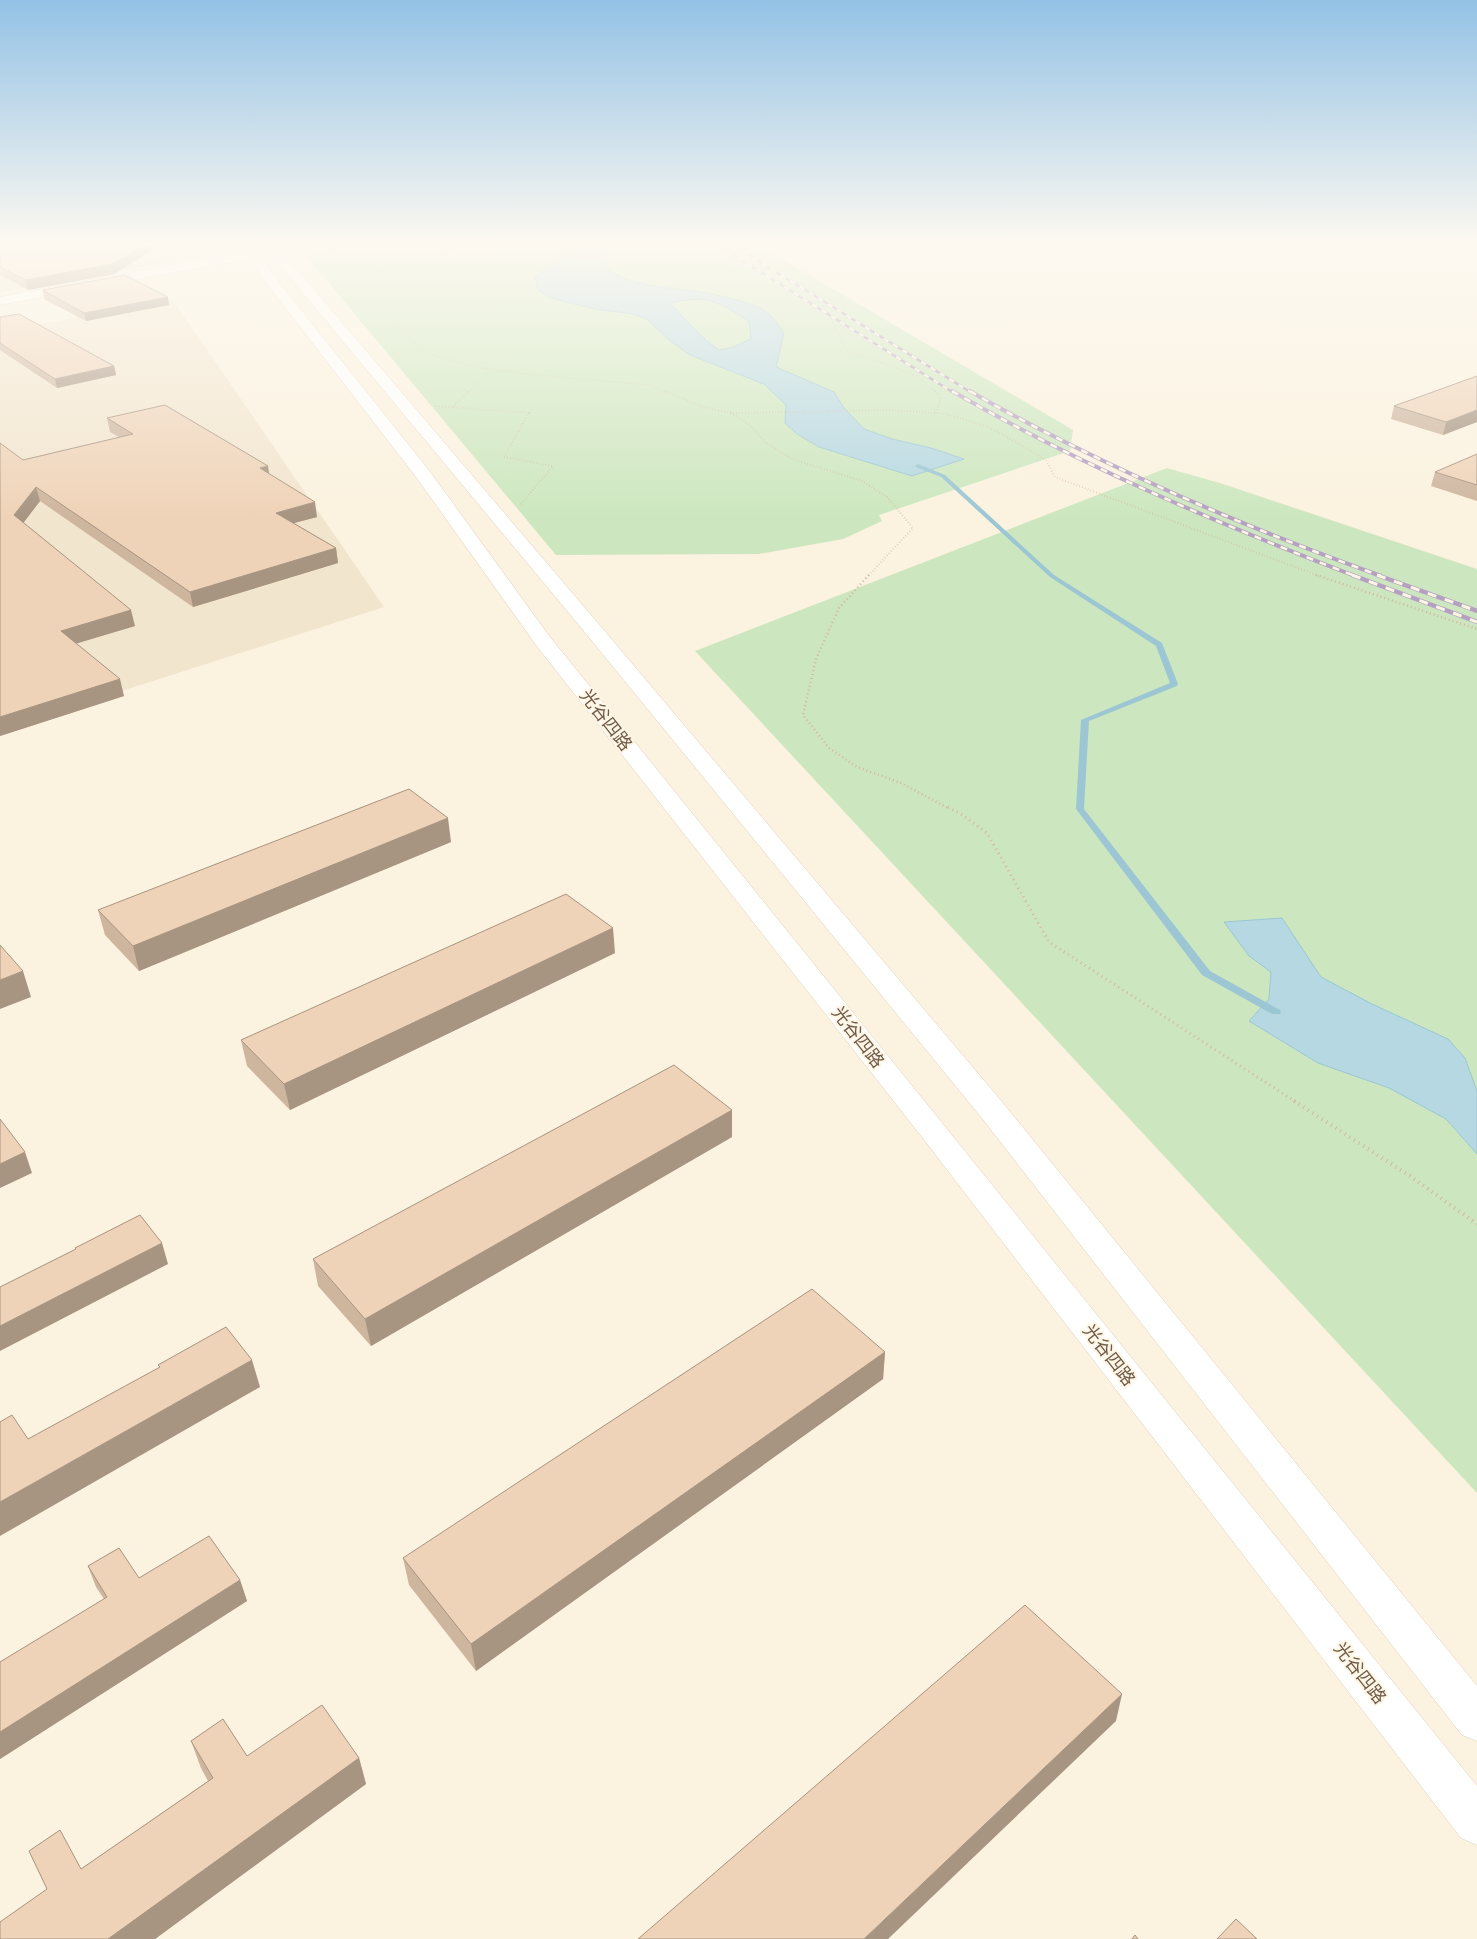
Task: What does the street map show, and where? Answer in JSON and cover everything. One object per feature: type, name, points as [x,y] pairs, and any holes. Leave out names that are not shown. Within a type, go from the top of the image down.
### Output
[{"type":"main road","name":"光谷四路","points":[[315,336],[422,473],[543,641],[948,1150],[1477,1822]]},
{"type":"main road","points":[[341,336],[403,404],[505,524],[992,1110],[1477,1720]]},
{"type":"path","points":[[408,336],[415,344],[435,356],[475,367],[526,374],[650,385],[703,407],[731,413],[892,410],[946,414],[970,421],[1016,442],[1046,460],[1055,477],[1285,565],[1477,629]]},
{"type":"path","points":[[840,336],[848,351],[910,374],[931,387],[941,399],[935,413]]},
{"type":"path","points":[[453,407],[491,369]]},
{"type":"path","points":[[403,404],[529,413],[504,457],[552,466],[505,524]]},
{"type":"path","points":[[731,413],[750,426],[764,442],[792,459],[862,481],[888,497],[913,528],[839,608],[816,659],[803,715],[829,748],[857,768],[901,783],[964,816],[987,833],[1049,942],[1410,1176],[1477,1224]]},
{"type":"shaded area","points":[[0,336],[198,336],[384,607],[0,730]]},
{"type":"green space","points":[[374,336],[914,336],[1073,430],[1070,451],[879,515],[882,521],[843,539],[759,554],[556,555]]},
{"type":"green space","points":[[1167,468],[1223,484],[1477,569],[1477,1493],[695,651]]},
{"type":"water","points":[[665,336],[703,336],[719,350],[731,348],[751,339],[751,336],[783,336],[776,367],[834,392],[844,408],[864,429],[892,439],[931,448],[964,459],[912,476],[819,447],[797,434],[785,423],[786,405],[764,384],[690,355]]},
{"type":"water","points":[[1282,918],[1321,977],[1372,1004],[1448,1039],[1465,1058],[1477,1091],[1477,1154],[1446,1119],[1389,1088],[1318,1063],[1249,1021],[1269,999],[1271,972],[1249,956],[1224,922]]},
{"type":"building","points":[[0,336],[60,336],[114,366],[55,379],[0,343]]},
{"type":"building","points":[[1477,376],[1477,410],[1446,422],[1394,406]]},
{"type":"building","points":[[165,405],[268,466],[260,468],[315,502],[276,513],[336,548],[190,592],[36,487],[14,515],[131,610],[61,631],[120,679],[0,717],[0,443],[23,460],[133,434],[107,418]]},
{"type":"building","points":[[1477,454],[1477,485],[1435,472]]},
{"type":"building","points":[[409,789],[448,818],[133,946],[98,910]]},
{"type":"building","points":[[566,894],[613,928],[284,1084],[241,1040]]},
{"type":"building","points":[[0,945],[23,971],[0,980]]},
{"type":"building","points":[[674,1065],[732,1110],[365,1319],[313,1259]]},
{"type":"building","points":[[0,1119],[25,1152],[0,1164]]},
{"type":"building","points":[[140,1215],[162,1243],[0,1326],[0,1287]]},
{"type":"building","points":[[812,1289],[885,1352],[471,1644],[403,1558]]},
{"type":"building","points":[[226,1327],[252,1360],[0,1502],[0,1422],[12,1415],[28,1439],[160,1367],[158,1365]]},
{"type":"building","points":[[209,1536],[240,1580],[0,1732],[0,1662],[107,1597],[88,1566],[119,1548],[139,1578]]},
{"type":"building","points":[[1025,1605],[1122,1694],[864,1939],[638,1939]]},
{"type":"building","points":[[322,1705],[359,1758],[108,1939],[0,1939],[0,1922],[47,1889],[29,1851],[60,1830],[81,1869],[213,1778],[191,1741],[223,1719],[247,1756]]},
{"type":"building","points":[[1236,1919],[1257,1939],[1217,1939]]},
{"type":"waterway","points":[[918,466],[943,476],[1052,576],[1159,645],[1174,684],[1085,720],[1080,809],[1206,973],[1276,1012]]},
{"type":"railway","points":[[864,336],[954,393]]},
{"type":"railway","points":[[881,336],[972,393]]},
{"type":"railway","points":[[952,391],[1050,444],[1150,492],[1355,576]]},
{"type":"railway","points":[[970,391],[1033,426],[1147,481],[1302,547],[1381,576]]},
{"type":"railway","points":[[1352,575],[1477,622]]},
{"type":"railway","points":[[1377,575],[1477,611]]}]
